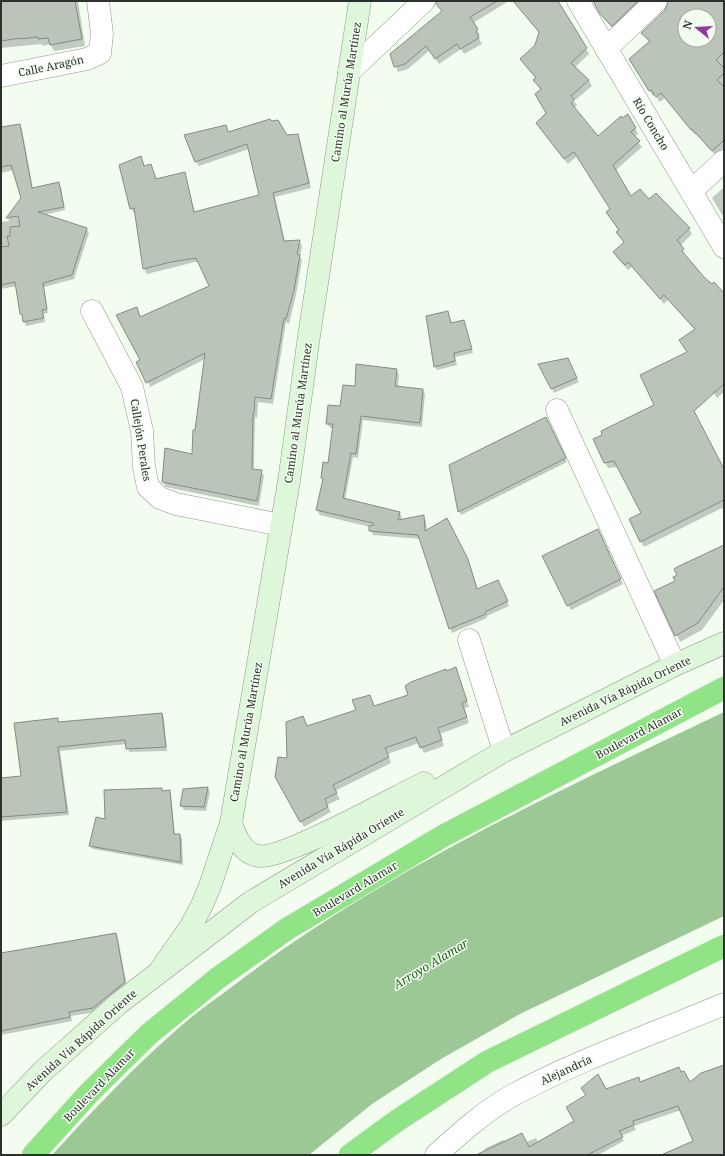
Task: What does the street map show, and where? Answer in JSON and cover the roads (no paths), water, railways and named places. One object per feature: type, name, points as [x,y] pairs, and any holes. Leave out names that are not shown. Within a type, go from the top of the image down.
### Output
[{"type":"highway","name":"Boulevard Alamar","points":[[33,1155],[90,1092],[149,1034],[218,978],[287,929],[443,836],[724,688]]},
{"type":"highway","points":[[350,1155],[398,1120],[487,1062],[724,946]]},
{"type":"street","name":"Calle Aragón","points":[[1,76],[87,59],[100,53],[102,34],[98,1]]},
{"type":"street","name":"Camino al Murúa Martínez","points":[[159,972],[191,926],[202,905],[210,886],[230,823],[289,481],[309,336],[360,1]]},
{"type":"street","points":[[349,72],[424,1]]},
{"type":"street","name":"Río Concho","points":[[578,1],[724,247]]},
{"type":"street","points":[[606,49],[656,1]]},
{"type":"street","points":[[691,191],[724,161]]},
{"type":"street","name":"Callejón Perales","points":[[92,311],[132,387],[142,430],[144,467],[148,487],[160,498],[176,504],[281,525]]},
{"type":"street","points":[[557,410],[675,665]]},
{"type":"street","points":[[230,823],[238,841],[247,851],[258,856],[267,856],[302,844],[423,784],[504,751],[469,640]]},
{"type":"street","name":"Avenida Vía Rápida Oriente","points":[[1,1115],[43,1071],[118,1004],[251,902],[504,751],[721,643]]},
{"type":"street","name":"Alejandría","points":[[436,1155],[468,1127],[514,1095],[587,1059],[717,1007]]},
{"type":"water","name":"Arroyo Alamar","points":[[724,712],[724,916],[520,1014],[441,1059],[372,1104],[309,1155],[52,1155],[115,1088],[182,1025],[290,945],[349,906],[471,836]]}]
